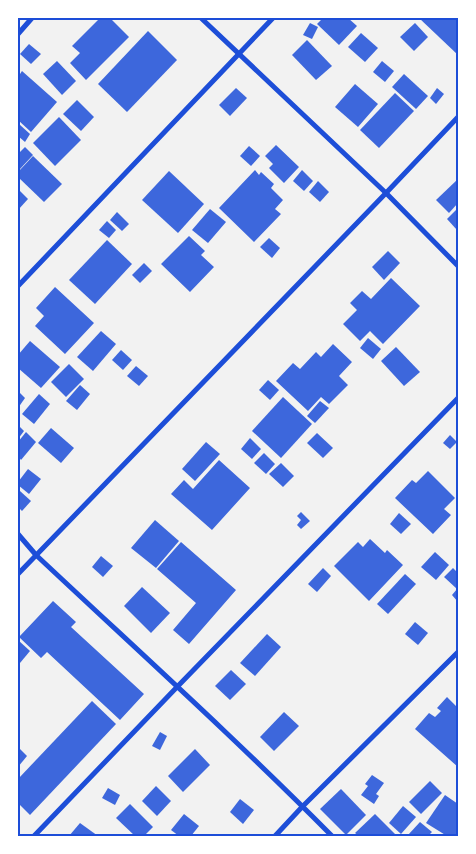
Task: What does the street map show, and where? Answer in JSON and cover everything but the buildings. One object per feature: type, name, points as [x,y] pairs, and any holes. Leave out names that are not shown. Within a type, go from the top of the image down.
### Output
[{"type":"street","points":[[18,34],[32,18]]},
{"type":"street","points":[[201,18],[386,194],[458,266]]},
{"type":"street","points":[[18,286],[274,18]]},
{"type":"street","points":[[18,574],[386,194],[458,117]]},
{"type":"street","points":[[34,836],[458,398]]},
{"type":"street","points":[[18,534],[36,555],[332,836]]},
{"type":"street","points":[[275,836],[458,652]]}]
